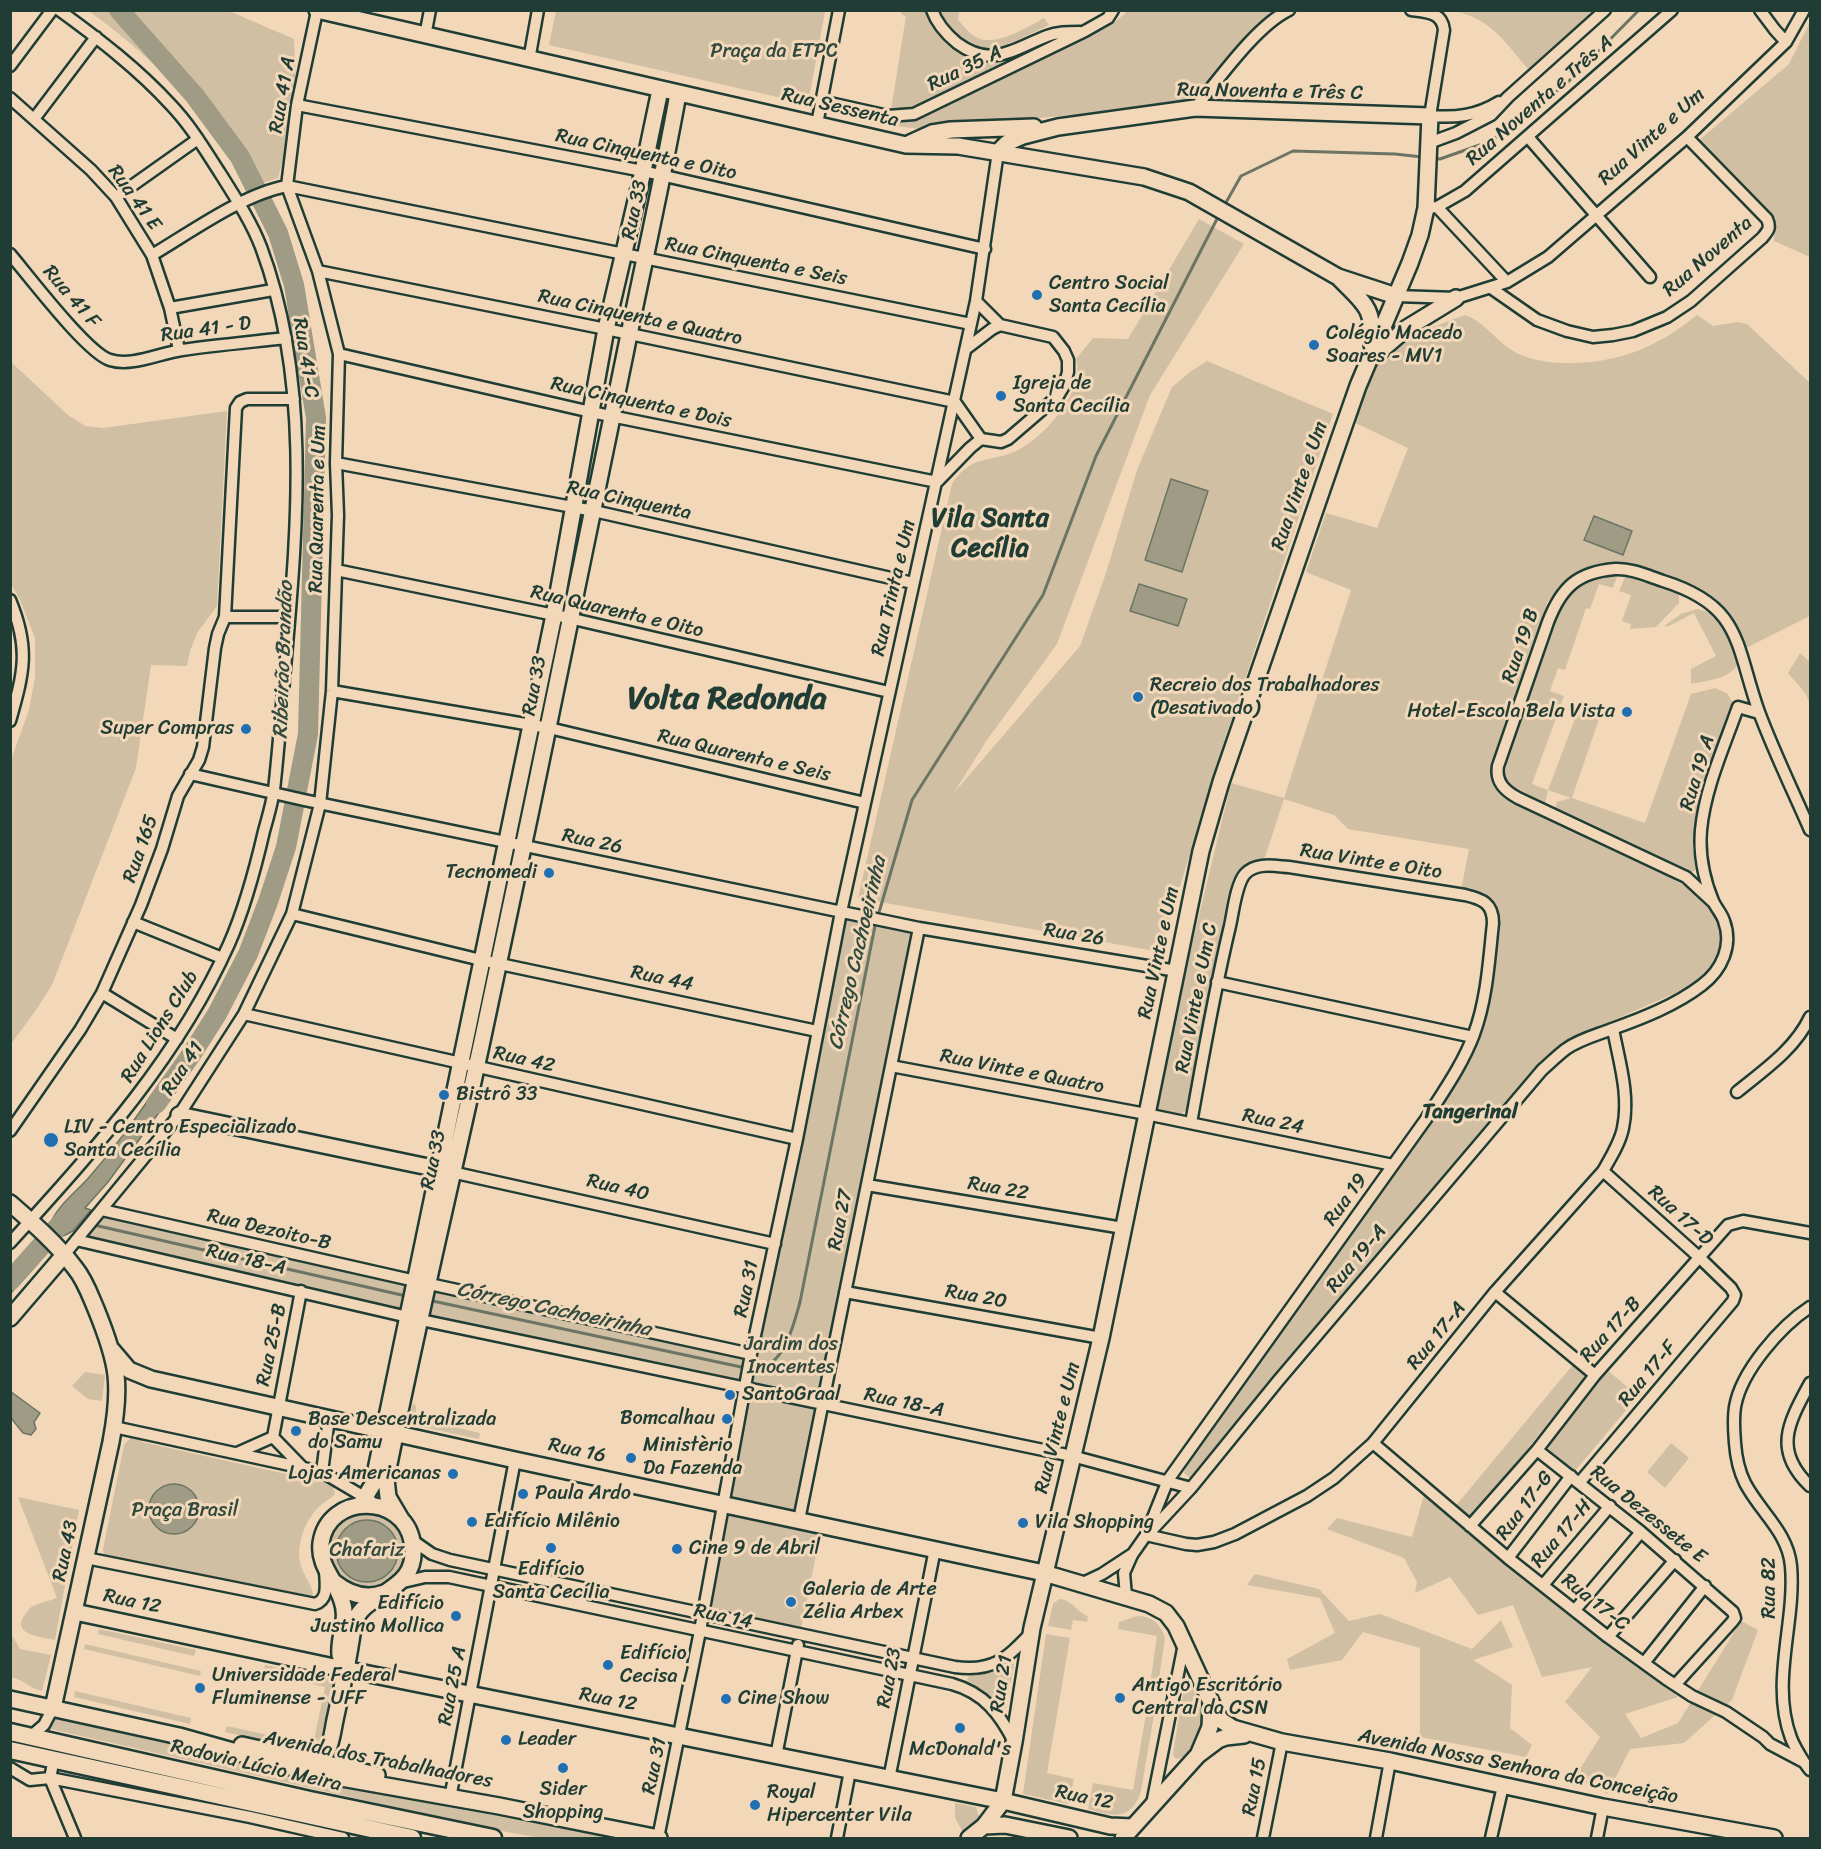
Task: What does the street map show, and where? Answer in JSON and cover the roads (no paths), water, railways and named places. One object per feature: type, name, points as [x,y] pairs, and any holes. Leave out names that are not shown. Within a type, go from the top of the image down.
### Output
[{"type":"main road","name":"Rodovia Lúcio Meira","points":[[10,1732],[493,1839]]},
{"type":"main road","name":"Rodovia Lúcio Meira","points":[[10,1750],[412,1839]]},
{"type":"street","points":[[10,66],[52,10]]},
{"type":"street","name":"Rua 41-C","points":[[59,10],[96,37],[172,106],[198,139],[239,203],[261,246],[286,338],[294,399],[297,471],[289,617],[273,793]]},
{"type":"street","points":[[425,36],[430,10]]},
{"type":"street","points":[[529,60],[538,10]]},
{"type":"street","points":[[817,124],[839,10]]},
{"type":"street","points":[[932,10],[939,24],[956,42],[972,52],[987,57],[1012,52],[1054,34],[1085,31]]},
{"type":"street","name":"Rua 35 A","points":[[821,101],[888,116],[914,114],[1085,31],[1108,18],[1113,10]]},
{"type":"street","points":[[1195,108],[1254,39],[1276,18],[1289,10]]},
{"type":"street","points":[[1411,10],[1438,15],[1443,22],[1444,30],[1430,116]]},
{"type":"street","name":"Rua Noventa e Três C","points":[[1429,153],[1463,129],[1491,115],[1605,10]]},
{"type":"street","name":"Rua Noventa e Três A","points":[[1431,207],[1465,191],[1672,10]]},
{"type":"street","points":[[1760,10],[1786,42]]},
{"type":"street","name":"Rua Vinte e Um","points":[[1338,277],[1396,296],[1456,298],[1507,282],[1548,257],[1687,137],[1786,42],[1804,10]]},
{"type":"street","name":"Rua Sessenta","points":[[317,11],[334,13],[425,36],[906,145],[958,146],[1144,177],[1189,192],[1338,277]]},
{"type":"street","name":"Rua 41 A","points":[[287,186],[297,105],[317,11]]},
{"type":"street","points":[[34,118],[96,37]]},
{"type":"street","name":"Rua 33","points":[[414,1316],[446,1171],[476,1067],[549,728],[574,507],[606,329],[660,90]]},
{"type":"street","name":"Rua 33","points":[[446,1171],[459,1062],[531,724],[594,511],[678,94]]},
{"type":"street","name":"Rua Noventa e Três C","points":[[998,152],[1007,143],[1023,136],[1058,127],[1195,108],[1455,118],[1473,115],[1508,97]]},
{"type":"street","name":"Rua 41 E","points":[[10,98],[92,170],[116,197],[152,255],[170,308],[179,350]]},
{"type":"street","name":"Rua Cinquenta e Oito","points":[[297,105],[663,175],[985,249]]},
{"type":"street","name":"Rua Vinte e Um","points":[[1044,1573],[1101,1338],[1201,851],[1221,782],[1341,433],[1431,207],[1430,116]]},
{"type":"street","points":[[906,145],[932,133],[951,130],[1058,127]]},
{"type":"street","name":"Rua Noventa","points":[[1528,137],[1650,277]]},
{"type":"street","name":"Rua Noventa","points":[[1491,288],[1537,320],[1567,331],[1593,336],[1633,331],[1667,317],[1691,301],[1762,238],[1770,225],[1767,219],[1687,137]]},
{"type":"street","points":[[116,197],[198,139]]},
{"type":"street","name":"Rua Trinta e Um","points":[[818,1031],[841,912],[967,348],[985,249],[998,152]]},
{"type":"street","points":[[152,255],[239,203],[273,189],[287,186]]},
{"type":"street","name":"Rua Cinquenta e Seis","points":[[287,186],[971,324]]},
{"type":"street","name":"Rua Quarenta e Um","points":[[287,186],[318,271],[339,354],[336,463],[338,515],[332,691],[320,804]]},
{"type":"street","points":[[1431,207],[1507,282]]},
{"type":"street","name":"Rua 41 F","points":[[10,254],[59,313],[93,349],[109,360]]},
{"type":"street","name":"Rua Cinquenta e Quatro","points":[[318,271],[955,402]]},
{"type":"street","points":[[1338,277],[1363,302],[1371,315],[1373,325],[1371,358]]},
{"type":"street","points":[[170,308],[273,290]]},
{"type":"street","points":[[1371,358],[1407,328],[1456,298]]},
{"type":"street","points":[[955,402],[981,439],[1001,442],[1008,440],[1058,396],[1068,372],[1068,360],[1053,337],[1000,325],[976,301]]},
{"type":"street","points":[[967,348],[992,328],[1000,325]]},
{"type":"street","name":"Rua 41 - D","points":[[109,360],[132,361],[179,350],[286,338]]},
{"type":"street","name":"Rua Cinquenta e Dois","points":[[339,354],[591,412],[937,482]]},
{"type":"street","name":"Rua 165","points":[[10,1131],[80,1030],[102,993],[162,849],[178,796],[199,760],[203,747],[215,648],[225,617],[236,408],[240,402],[247,399],[294,399]]},
{"type":"street","points":[[937,482],[981,439]]},
{"type":"street","name":"Rua Cinquenta","points":[[336,463],[594,511],[913,583]]},
{"type":"street","name":"Rua 19 B","points":[[1713,903],[1686,877],[1518,798],[1503,788],[1498,779],[1498,766],[1558,599],[1567,587],[1584,577],[1617,569],[1637,572],[1694,592],[1716,608],[1733,631],[1759,713]]},
{"type":"street","name":"Rua Quarenta e Oito","points":[[336,570],[562,617],[889,692]]},
{"type":"street","points":[[10,600],[19,622],[24,648],[24,668],[15,687],[10,721]]},
{"type":"street","points":[[225,617],[289,617]]},
{"type":"street","name":"Rua Quarenta e Seis","points":[[332,691],[531,724],[865,803]]},
{"type":"street","name":"Rua 19 A","points":[[1704,872],[1700,840],[1709,790],[1738,707],[1759,713]]},
{"type":"street","points":[[1759,713],[1810,830]]},
{"type":"street","name":"Rua 26","points":[[190,774],[320,804],[919,928],[1178,971]]},
{"type":"street","name":"Rua Lions Club","points":[[10,1243],[32,1223],[107,1134],[140,1092],[197,1007],[222,958],[246,902],[273,793]]},
{"type":"street","name":"Rua 41","points":[[10,1318],[101,1212],[179,1115],[244,1014],[291,914],[320,804]]},
{"type":"street","name":"Rua Vinte e Oito","points":[[1241,880],[1252,868],[1268,865],[1288,867],[1472,897],[1488,904],[1492,914]]},
{"type":"street","points":[[1686,877],[1704,872],[1713,903]]},
{"type":"street","name":"Rua Vinte e Um C","points":[[1191,1124],[1217,982],[1241,880]]},
{"type":"street","name":"Rua 19-A","points":[[1146,1535],[1191,1488],[1542,1070],[1566,1049],[1675,1003],[1715,973],[1723,960],[1728,942],[1724,920],[1713,903]]},
{"type":"street","name":"Rua 44","points":[[291,914],[481,960],[818,1031]]},
{"type":"street","name":"Rua 19","points":[[1146,1535],[1167,1480],[1393,1165],[1451,1078],[1473,1037],[1487,976],[1492,914]]},
{"type":"street","points":[[133,922],[222,958]]},
{"type":"street","name":"Rua 27","points":[[798,1520],[919,928]]},
{"type":"street","points":[[1217,982],[1473,1037]]},
{"type":"street","points":[[102,993],[177,1039]]},
{"type":"street","name":"Rua 42","points":[[244,1014],[797,1139]]},
{"type":"street","points":[[1737,1092],[1780,1057],[1795,1041],[1810,1017]]},
{"type":"street","name":"Rua 17-A","points":[[1146,1535],[1197,1545],[1224,1539],[1316,1491],[1339,1474],[1373,1443],[1495,1292],[1604,1171],[1617,1147],[1623,1129],[1626,1101],[1613,1029]]},
{"type":"street","name":"Rua 31","points":[[659,1838],[745,1385],[818,1031]]},
{"type":"street","name":"Rua Vinte e Quatro","points":[[891,1066],[1146,1114]]},
{"type":"street","name":"Rua 24","points":[[1146,1114],[1393,1165]]},
{"type":"street","name":"Rua 40","points":[[179,1115],[775,1244]]},
{"type":"street","name":"Rua 17-D","points":[[1604,1171],[1731,1288]]},
{"type":"street","name":"Rua 22","points":[[867,1185],[1123,1228]]},
{"type":"street","name":"Rua 43","points":[[10,1203],[64,1253],[77,1270],[112,1350],[117,1379],[114,1427],[53,1708]]},
{"type":"street","name":"Rua Dezoito-B","points":[[101,1212],[751,1356]]},
{"type":"street","name":"Rua 17-B","points":[[1470,1526],[1537,1450],[1595,1375],[1722,1231],[1732,1223],[1743,1221],[1810,1233]]},
{"type":"street","name":"Rua 18-A","points":[[76,1240],[414,1316],[745,1385],[822,1405],[1072,1456],[1191,1488]]},
{"type":"street","name":"Rua 17-F","points":[[1576,1479],[1733,1301],[1735,1295],[1731,1288]]},
{"type":"street","name":"Rua 25-B","points":[[273,1437],[301,1291]]},
{"type":"street","name":"Rua 20","points":[[845,1292],[1101,1338]]},
{"type":"street","points":[[1495,1292],[1595,1375]]},
{"type":"street","name":"Rua 82","points":[[1807,1766],[1791,1741],[1783,1707],[1791,1572],[1788,1550],[1780,1533],[1744,1481],[1737,1456],[1734,1420],[1735,1406],[1741,1389],[1756,1362],[1785,1327],[1810,1306]]},
{"type":"street","points":[[368,1503],[390,1432],[414,1316]]},
{"type":"street","name":"Rua 16","points":[[112,1350],[129,1370],[152,1379],[514,1460],[1044,1573],[1126,1596],[1166,1612],[1176,1626],[1221,1721],[1253,1736]]},
{"type":"street","points":[[117,1403],[129,1387],[152,1379]]},
{"type":"street","points":[[1810,1383],[1786,1436],[1792,1462],[1810,1486]]},
{"type":"street","points":[[322,1472],[329,1418]]},
{"type":"street","points":[[114,1427],[322,1472],[368,1503],[389,1510],[401,1519]]},
{"type":"street","points":[[240,1753],[304,1765],[318,1761],[329,1749],[348,1669],[357,1618],[407,1574],[411,1563],[412,1540],[408,1528],[389,1501],[386,1486],[390,1432]]},
{"type":"street","points":[[237,1453],[273,1437],[303,1468]]},
{"type":"street","name":"Rua 17-C","points":[[1373,1443],[1508,1558],[1608,1637],[1675,1685],[1726,1712],[1807,1766]]},
{"type":"street","name":"Rua Dezessete E","points":[[1537,1450],[1610,1506],[1733,1612],[1735,1618],[1732,1622],[1675,1685]]},
{"type":"street","points":[[495,1570],[514,1460]]},
{"type":"street","name":"Rua 17-G","points":[[1508,1558],[1576,1479]]},
{"type":"street","points":[[348,1669],[341,1660],[339,1651],[345,1619],[344,1606],[321,1555],[322,1541],[327,1527],[336,1516],[348,1508],[368,1503]]},
{"type":"street","name":"Rua 17-H","points":[[1543,1585],[1610,1506]]},
{"type":"street","points":[[1575,1610],[1641,1532]]},
{"type":"street","points":[[1126,1596],[1123,1578],[1131,1555],[1146,1535]]},
{"type":"street","name":"Rua 14","points":[[412,1540],[437,1557],[955,1667],[973,1669],[993,1665],[1011,1653],[1031,1633]]},
{"type":"street","name":"Rua 23","points":[[889,1779],[935,1549]]},
{"type":"street","points":[[1083,1583],[1131,1555]]},
{"type":"street","points":[[86,1558],[315,1604],[321,1602],[325,1595],[329,1575]]},
{"type":"street","points":[[1608,1637],[1675,1560]]},
{"type":"street","name":"Rua 25 A","points":[[451,1793],[495,1570]]},
{"type":"street","name":"Rua 21","points":[[1003,1801],[1031,1633],[1044,1573]]},
{"type":"street","points":[[329,1575],[344,1590],[355,1595],[367,1596],[394,1587]]},
{"type":"street","name":"Rua 14","points":[[394,1587],[417,1578],[441,1576],[952,1684],[973,1693],[992,1706],[1014,1743]]},
{"type":"street","points":[[1644,1663],[1705,1586]]},
{"type":"street","name":"Rua 12","points":[[75,1612],[469,1695],[1003,1801],[1128,1833]]},
{"type":"street","points":[[776,1756],[800,1635]]},
{"type":"street","points":[[1151,1808],[1184,1644]]},
{"type":"street","points":[[952,1684],[955,1667]]},
{"type":"street","name":"Avenida dos Trabalhadores","points":[[10,1700],[179,1736],[336,1777],[659,1838]]},
{"type":"street","points":[[1198,1755],[1210,1727],[1211,1704]]},
{"type":"street","points":[[31,1736],[47,1720],[53,1708]]},
{"type":"street","name":"Avenida dos Trabalhadores","points":[[179,1736],[248,1745],[499,1806]]},
{"type":"street","points":[[1128,1833],[1198,1755],[1218,1740],[1226,1737],[1253,1736]]},
{"type":"street","name":"Avenida Nossa Senhora da Conceição","points":[[1253,1736],[1390,1761],[1718,1833],[1774,1839]]},
{"type":"street","name":"Rua 15","points":[[1263,1839],[1282,1742]]},
{"type":"street","points":[[329,1749],[334,1759],[345,1768]]},
{"type":"street","points":[[54,1759],[50,1778],[75,1839]]},
{"type":"street","points":[[1376,1839],[1390,1761]]},
{"type":"street","points":[[10,1768],[27,1779],[50,1778],[250,1817],[343,1839]]},
{"type":"street","points":[[837,1839],[850,1771]]},
{"type":"street","points":[[1491,1839],[1503,1786]]},
{"type":"street","points":[[969,1839],[984,1826],[1003,1801]]},
{"type":"street","points":[[1597,1839],[1603,1807]]},
{"type":"street","points":[[984,1826],[1011,1825],[1069,1839]]},
{"type":"waterway","name":"Ribeirão Brandão","points":[[119,10],[195,96],[240,157],[278,233],[294,285],[316,418],[308,734],[286,847],[248,954],[217,1014],[156,1104]]},
{"type":"waterway","name":"Córrego Cachoeirinha","points":[[1432,158],[1440,159],[1491,141],[1567,83],[1639,10]]},
{"type":"waterway","name":"Córrego Cachoeirinha","points":[[1224,206],[1241,176],[1293,151],[1422,157]]},
{"type":"waterway","name":"Córrego Cachoeirinha","points":[[428,1300],[755,1370],[765,1367],[780,1353],[791,1332],[800,1302],[875,926],[912,800],[1043,595],[1096,456],[1219,215]]},
{"type":"waterway","name":"Ribeirão Brandão","points":[[10,1281],[73,1210]]},
{"type":"waterway","name":"Córrego Cachoeirinha","points":[[94,1225],[406,1296]]},
{"type":"place","name":"Centro Social Santa Cecília","points":[[1037,295]]},
{"type":"place","name":"Colégio Macedo Soares - MV1","points":[[1314,345]]},
{"type":"place","name":"Igreja de Santa Cecília","points":[[1001,396]]},
{"type":"place","name":"Recreio dos Trabalhadores (Desativado)","points":[[1138,697]]},
{"type":"place","name":"Hotel-Escola Bela Vista","points":[[1627,712]]},
{"type":"place","name":"Super Compras","points":[[246,729]]},
{"type":"place","name":"Tecnomedi","points":[[549,873]]},
{"type":"place","name":"Bistrô 33","points":[[444,1095]]},
{"type":"place","name":"LIV - Centro Especializado Santa Cecília","points":[[51,1140]]},
{"type":"place","name":"SantoGraal","points":[[730,1395]]},
{"type":"place","name":"Bomcalhau","points":[[727,1419]]},
{"type":"place","name":"Base Descentralizada do Samu","points":[[296,1431]]},
{"type":"place","name":"Ministèrio Da Fazenda","points":[[631,1458]]},
{"type":"place","name":"Lojas Americanas","points":[[453,1474]]},
{"type":"place","name":"Paula Ardo","points":[[523,1494]]},
{"type":"place","name":"Edifício Milênio","points":[[472,1522]]},
{"type":"place","name":"Vila Shopping","points":[[1023,1523]]},
{"type":"place","name":"Edifício Santa Cecília","points":[[551,1548]]},
{"type":"place","name":"Cine 9 de Abril","points":[[677,1549]]},
{"type":"place","name":"Galeria de Arte Zélia Arbex","points":[[791,1602]]},
{"type":"place","name":"Edifício Justino Mollica","points":[[456,1616]]},
{"type":"place","name":"Edifício Cecisa l","points":[[608,1665]]},
{"type":"place","name":"Universidade Federal Fluminense - UFF","points":[[200,1688]]},
{"type":"place","name":"Antigo Escritório Central da CSN","points":[[1120,1698]]},
{"type":"place","name":"Cine Show","points":[[726,1699]]},
{"type":"place","name":"McDonald's","points":[[960,1728]]},
{"type":"place","name":"Leader","points":[[506,1740]]},
{"type":"place","name":"Sider Shopping","points":[[563,1768]]},
{"type":"place","name":"Royal Hipercenter Vila","points":[[755,1805]]},
{"type":"district","name":"Vila Santa Cecília","points":[[990,534]]},
{"type":"district","name":"Volta Redonda","points":[[727,700]]},
{"type":"district","name":"Tangerinal","points":[[1470,1113]]},
{"type":"park label","name":"Praça da ETPC","points":[[774,52]]},
{"type":"park label","name":"Jardim dos Inocentes","points":[[791,1356]]},
{"type":"park label","name":"Praça Brasil","points":[[185,1511]]},
{"type":"park label","name":"Chafariz","points":[[367,1551]]}]
